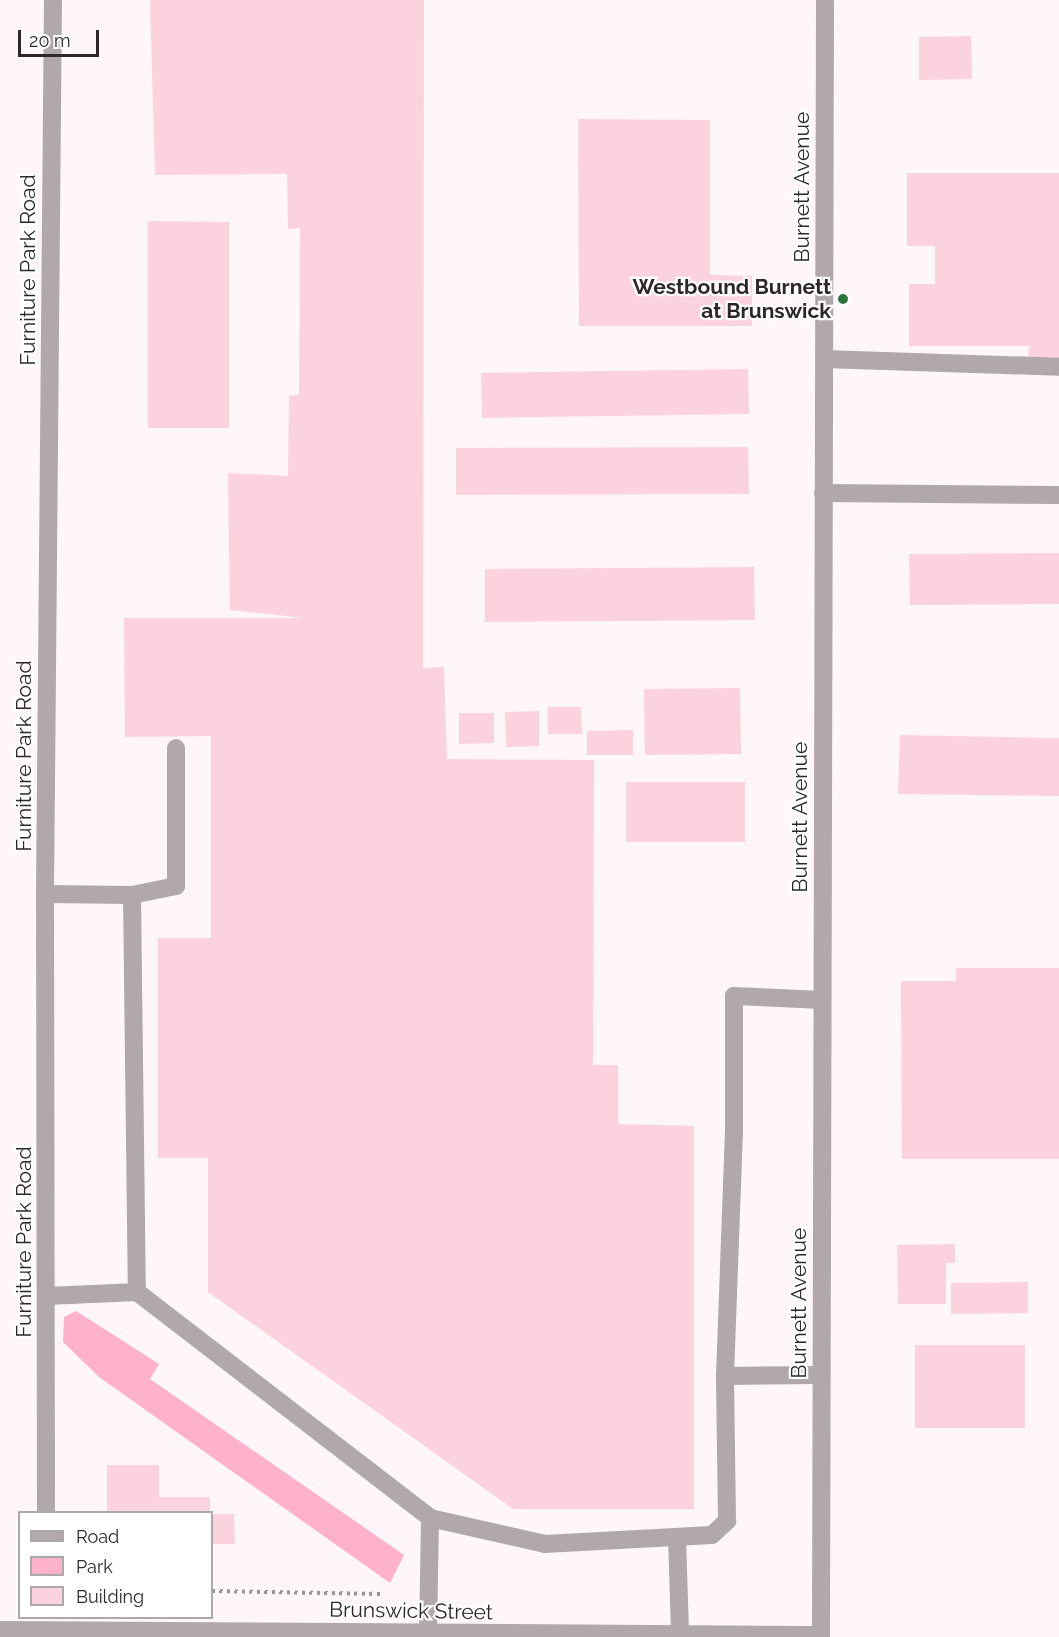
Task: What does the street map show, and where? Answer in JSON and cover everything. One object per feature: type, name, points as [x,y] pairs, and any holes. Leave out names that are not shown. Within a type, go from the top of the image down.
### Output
[{"type":"street","name":"Furniture Park Road","points":[[46,1511],[45,894],[53,0]]},
{"type":"street","name":"Burnett Avenue","points":[[821,1635],[825,0]]},
{"type":"street","points":[[824,359],[1059,367]]},
{"type":"street","points":[[823,493],[1059,495]]},
{"type":"street","points":[[45,894],[132,895],[176,886],[176,747]]},
{"type":"street","points":[[132,895],[136,1292]]},
{"type":"street","points":[[47,1296],[136,1292],[430,1518],[545,1544],[712,1535],[727,1521],[725,1376],[734,1131],[734,996],[822,1000]]},
{"type":"street","points":[[725,1376],[821,1374]]},
{"type":"street","points":[[428,1634],[430,1518]]},
{"type":"street","points":[[677,1537],[680,1635]]},
{"type":"street","name":"Brunswick Street","points":[[0,1630],[45,1624],[263,1635],[821,1635]]},
{"type":"path","points":[[213,1591],[384,1594]]},
{"type":"green space","points":[[76,1311],[159,1364],[150,1379],[404,1555],[390,1583],[99,1377],[63,1342],[64,1317]]},
{"type":"building","points":[[150,0],[424,0],[423,668],[444,667],[447,759],[594,760],[593,1065],[618,1065],[618,1124],[694,1126],[694,1509],[513,1509],[208,1292],[208,1158],[158,1158],[158,938],[211,938],[211,736],[125,737],[124,618],[304,618],[230,610],[228,473],[288,476],[289,396],[299,395],[300,228],[288,229],[287,174],[155,175]]},
{"type":"building","points":[[971,36],[972,79],[919,80],[919,37]]},
{"type":"building","points":[[578,119],[710,120],[710,275],[752,276],[752,326],[579,326]]},
{"type":"building","points":[[907,173],[1059,173],[1059,358],[1028,361],[1029,346],[909,346],[909,284],[935,284],[935,246],[907,246]]},
{"type":"building","points":[[148,221],[229,222],[229,428],[148,428]]},
{"type":"building","points":[[748,369],[749,414],[482,418],[481,373]]},
{"type":"building","points":[[748,447],[749,494],[456,495],[456,448]]},
{"type":"building","points":[[1059,553],[1059,604],[910,605],[909,554]]},
{"type":"building","points":[[754,567],[755,620],[485,622],[485,569]]},
{"type":"building","points":[[740,688],[741,754],[645,755],[644,689]]},
{"type":"building","points":[[548,707],[581,707],[582,734],[548,734]]},
{"type":"building","points":[[539,711],[539,746],[506,747],[505,712]]},
{"type":"building","points":[[459,713],[494,713],[494,743],[459,744]]},
{"type":"building","points":[[633,730],[633,755],[587,755],[587,731]]},
{"type":"building","points":[[900,735],[1059,738],[1059,796],[898,794]]},
{"type":"building","points":[[626,782],[745,782],[745,842],[626,842]]},
{"type":"building","points":[[956,968],[1059,968],[1059,1159],[902,1159],[901,981],[956,981]]},
{"type":"building","points":[[955,1244],[955,1263],[946,1263],[946,1304],[898,1304],[897,1245]]},
{"type":"building","points":[[1028,1282],[1028,1313],[951,1314],[951,1283]]},
{"type":"building","points":[[915,1345],[1025,1345],[1025,1428],[915,1428]]},
{"type":"building","points":[[107,1465],[159,1465],[159,1497],[210,1497],[210,1511],[107,1511]]},
{"type":"building","points":[[213,1514],[234,1514],[235,1544],[213,1544]]},
{"type":"place","name":"Westbound Burnett at Brunswick","points":[[843,299]]}]
